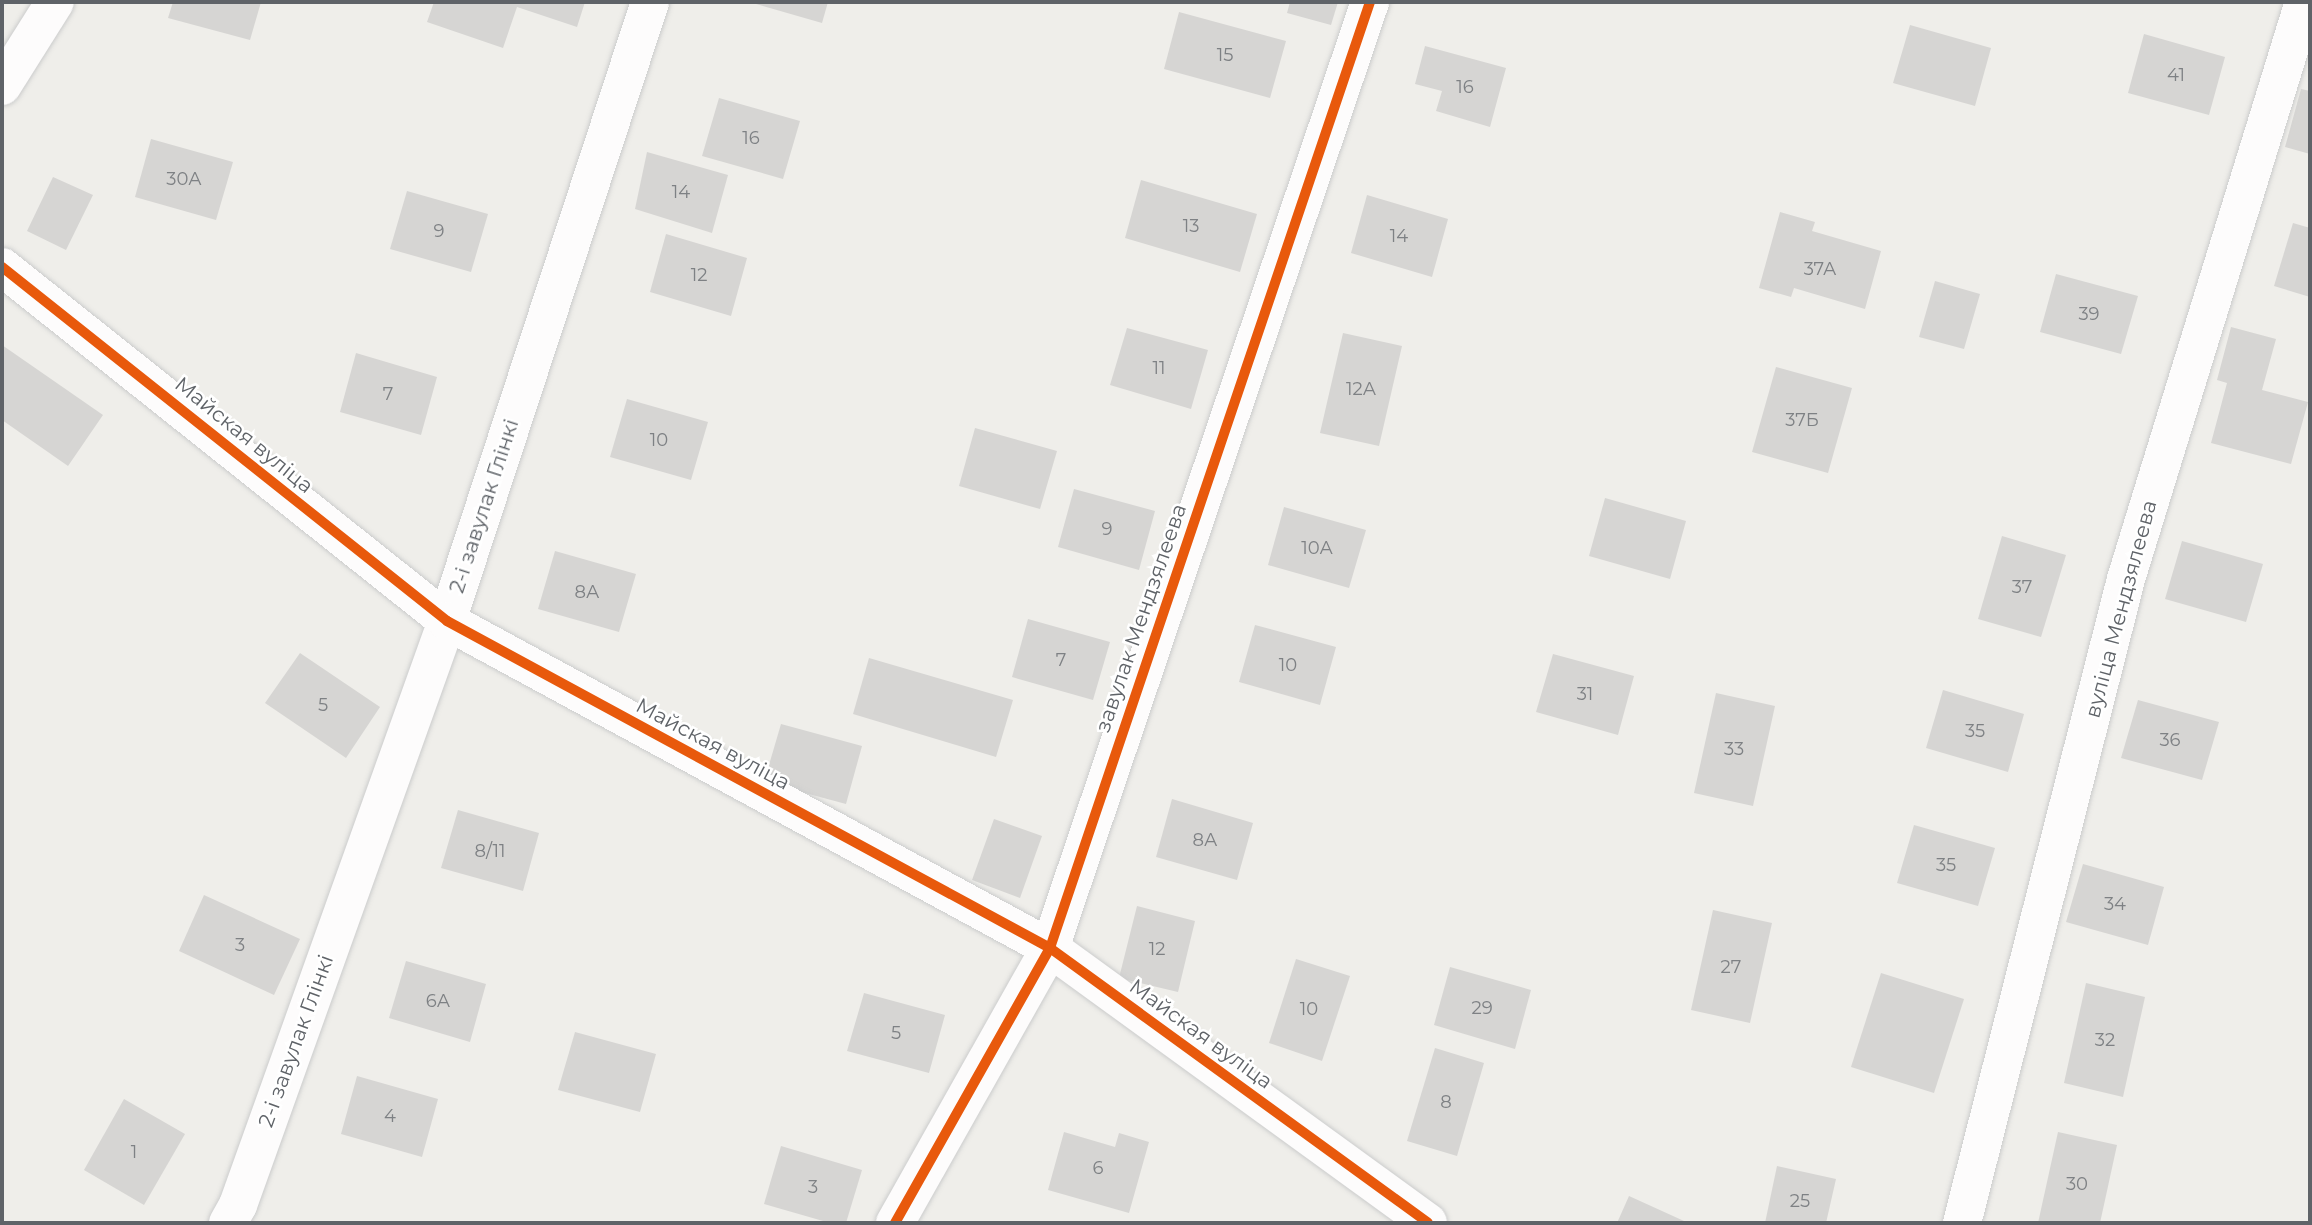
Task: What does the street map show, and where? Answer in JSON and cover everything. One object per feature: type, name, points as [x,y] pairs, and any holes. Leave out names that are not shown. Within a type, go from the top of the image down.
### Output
[{"type":"street","points":[[2,86],[55,2]]},
{"type":"street","name":"2-і завулак Глінкі","points":[[233,1214],[446,621],[650,2]]},
{"type":"street","name":"завулак Мендзялеева","points":[[895,1223],[1050,948],[1370,2]]},
{"type":"street","name":"вуліца Мендзялеева","points":[[1962,1223],[2126,579],[2304,2]]},
{"type":"street","name":"Майская вуліца","points":[[2,267],[446,621],[1050,948],[1428,1223]]},
{"type":"building","points":[[173,2],[261,2],[250,40],[168,18]]},
{"type":"building","points":[[434,2],[585,2],[577,27],[517,7],[503,48],[427,22]]},
{"type":"building","points":[[749,2],[828,2],[822,23]]},
{"type":"building","points":[[1290,2],[1338,2],[1331,25],[1287,13]]},
{"type":"building","points":[[1179,12],[1286,41],[1270,98],[1164,69]]},
{"type":"building","points":[[1910,25],[1991,48],[1975,106],[1893,83]]},
{"type":"building","points":[[2144,34],[2225,57],[2209,115],[2128,93]]},
{"type":"building","points":[[1425,46],[1506,68],[1490,127],[1436,111],[1442,91],[1415,84]]},
{"type":"building","points":[[2301,89],[2310,91],[2310,154],[2285,147]]},
{"type":"building","points":[[719,98],[800,121],[783,179],[702,156]]},
{"type":"building","points":[[151,139],[233,162],[216,220],[135,197]]},
{"type":"building","points":[[647,152],[728,175],[712,233],[635,209]]},
{"type":"building","points":[[53,177],[93,195],[66,250],[27,231]]},
{"type":"building","points":[[1141,180],[1257,214],[1240,272],[1125,238]]},
{"type":"building","points":[[407,191],[488,214],[471,272],[390,249]]},
{"type":"building","points":[[1367,195],[1448,219],[1432,277],[1351,253]]},
{"type":"building","points":[[1780,212],[1815,222],[1812,231],[1881,251],[1865,309],[1794,288],[1791,297],[1759,288]]},
{"type":"building","points":[[2293,223],[2310,228],[2310,297],[2274,286]]},
{"type":"building","points":[[666,234],[747,258],[731,316],[650,292]]},
{"type":"building","points":[[2056,274],[2138,296],[2121,354],[2040,332]]},
{"type":"building","points":[[1935,281],[1980,294],[1964,349],[1919,337]]},
{"type":"building","points":[[2231,327],[2276,339],[2262,390],[2308,402],[2291,464],[2211,443],[2227,383],[2217,380]]},
{"type":"building","points":[[1127,328],[1208,350],[1191,409],[1110,385]]},
{"type":"building","points":[[1343,333],[1402,346],[1379,446],[1320,433]]},
{"type":"building","points":[[2,345],[103,415],[68,466],[2,420]]},
{"type":"building","points":[[356,353],[437,377],[421,435],[340,412]]},
{"type":"building","points":[[1776,367],[1852,388],[1828,473],[1752,452]]},
{"type":"building","points":[[627,399],[708,422],[691,480],[610,457]]},
{"type":"building","points":[[975,428],[1057,451],[1040,509],[959,486]]},
{"type":"building","points":[[1074,489],[1155,511],[1139,570],[1058,547]]},
{"type":"building","points":[[1605,498],[1686,521],[1670,579],[1589,556]]},
{"type":"building","points":[[1284,507],[1366,530],[1349,588],[1268,565]]},
{"type":"building","points":[[2002,536],[2066,555],[2041,637],[1978,619]]},
{"type":"building","points":[[2182,541],[2263,564],[2246,622],[2165,599]]},
{"type":"building","points":[[555,551],[636,574],[619,632],[538,609]]},
{"type":"building","points":[[1028,619],[1110,642],[1093,700],[1012,677]]},
{"type":"building","points":[[1255,625],[1336,647],[1320,705],[1239,682]]},
{"type":"building","points":[[300,653],[380,707],[346,758],[265,703]]},
{"type":"building","points":[[1553,654],[1634,676],[1618,735],[1536,712]]},
{"type":"building","points":[[869,658],[1013,700],[996,757],[853,714]]},
{"type":"building","points":[[1943,690],[2024,714],[2008,772],[1926,748]]},
{"type":"building","points":[[1716,693],[1775,706],[1753,806],[1694,793]]},
{"type":"building","points":[[2138,700],[2219,722],[2202,780],[2121,758]]},
{"type":"building","points":[[781,724],[862,746],[846,804],[764,782]]},
{"type":"building","points":[[1172,799],[1253,823],[1237,880],[1156,857]]},
{"type":"building","points":[[458,810],[539,833],[523,891],[441,868]]},
{"type":"building","points":[[994,819],[1042,836],[1020,898],[972,880]]},
{"type":"building","points":[[1914,825],[1995,848],[1978,906],[1897,883]]},
{"type":"building","points":[[2083,864],[2164,887],[2148,945],[2066,922]]},
{"type":"building","points":[[204,895],[300,939],[274,995],[179,951]]},
{"type":"building","points":[[1137,906],[1195,921],[1178,992],[1119,978]]},
{"type":"building","points":[[1713,910],[1772,923],[1750,1023],[1691,1010]]},
{"type":"building","points":[[1296,959],[1350,976],[1322,1061],[1269,1043]]},
{"type":"building","points":[[406,961],[486,984],[470,1042],[389,1018]]},
{"type":"building","points":[[1450,967],[1531,990],[1515,1049],[1434,1025]]},
{"type":"building","points":[[1881,973],[1964,999],[1934,1093],[1851,1067]]},
{"type":"building","points":[[2086,983],[2145,997],[2123,1097],[2064,1083]]},
{"type":"building","points":[[864,993],[945,1015],[929,1073],[847,1051]]},
{"type":"building","points":[[575,1032],[656,1054],[640,1112],[558,1090]]},
{"type":"building","points":[[1435,1048],[1484,1063],[1457,1156],[1407,1141]]},
{"type":"building","points":[[357,1076],[438,1099],[422,1157],[341,1134]]},
{"type":"building","points":[[124,1099],[185,1134],[144,1205],[84,1170]]},
{"type":"building","points":[[1064,1132],[1115,1147],[1119,1133],[1149,1142],[1129,1213],[1048,1190]]},
{"type":"building","points":[[2058,1132],[2117,1145],[2100,1223],[2038,1223]]},
{"type":"building","points":[[781,1146],[862,1170],[846,1223],[830,1223],[764,1204]]},
{"type":"building","points":[[1777,1166],[1836,1179],[1826,1223],[1765,1223]]},
{"type":"building","points":[[1629,1196],[1684,1221],[1617,1223]]},
{"type":"cycle path","points":[[895,1223],[1050,948],[1370,2]]},
{"type":"cycle path","points":[[2,267],[447,621],[1050,948],[1428,1223]]}]
